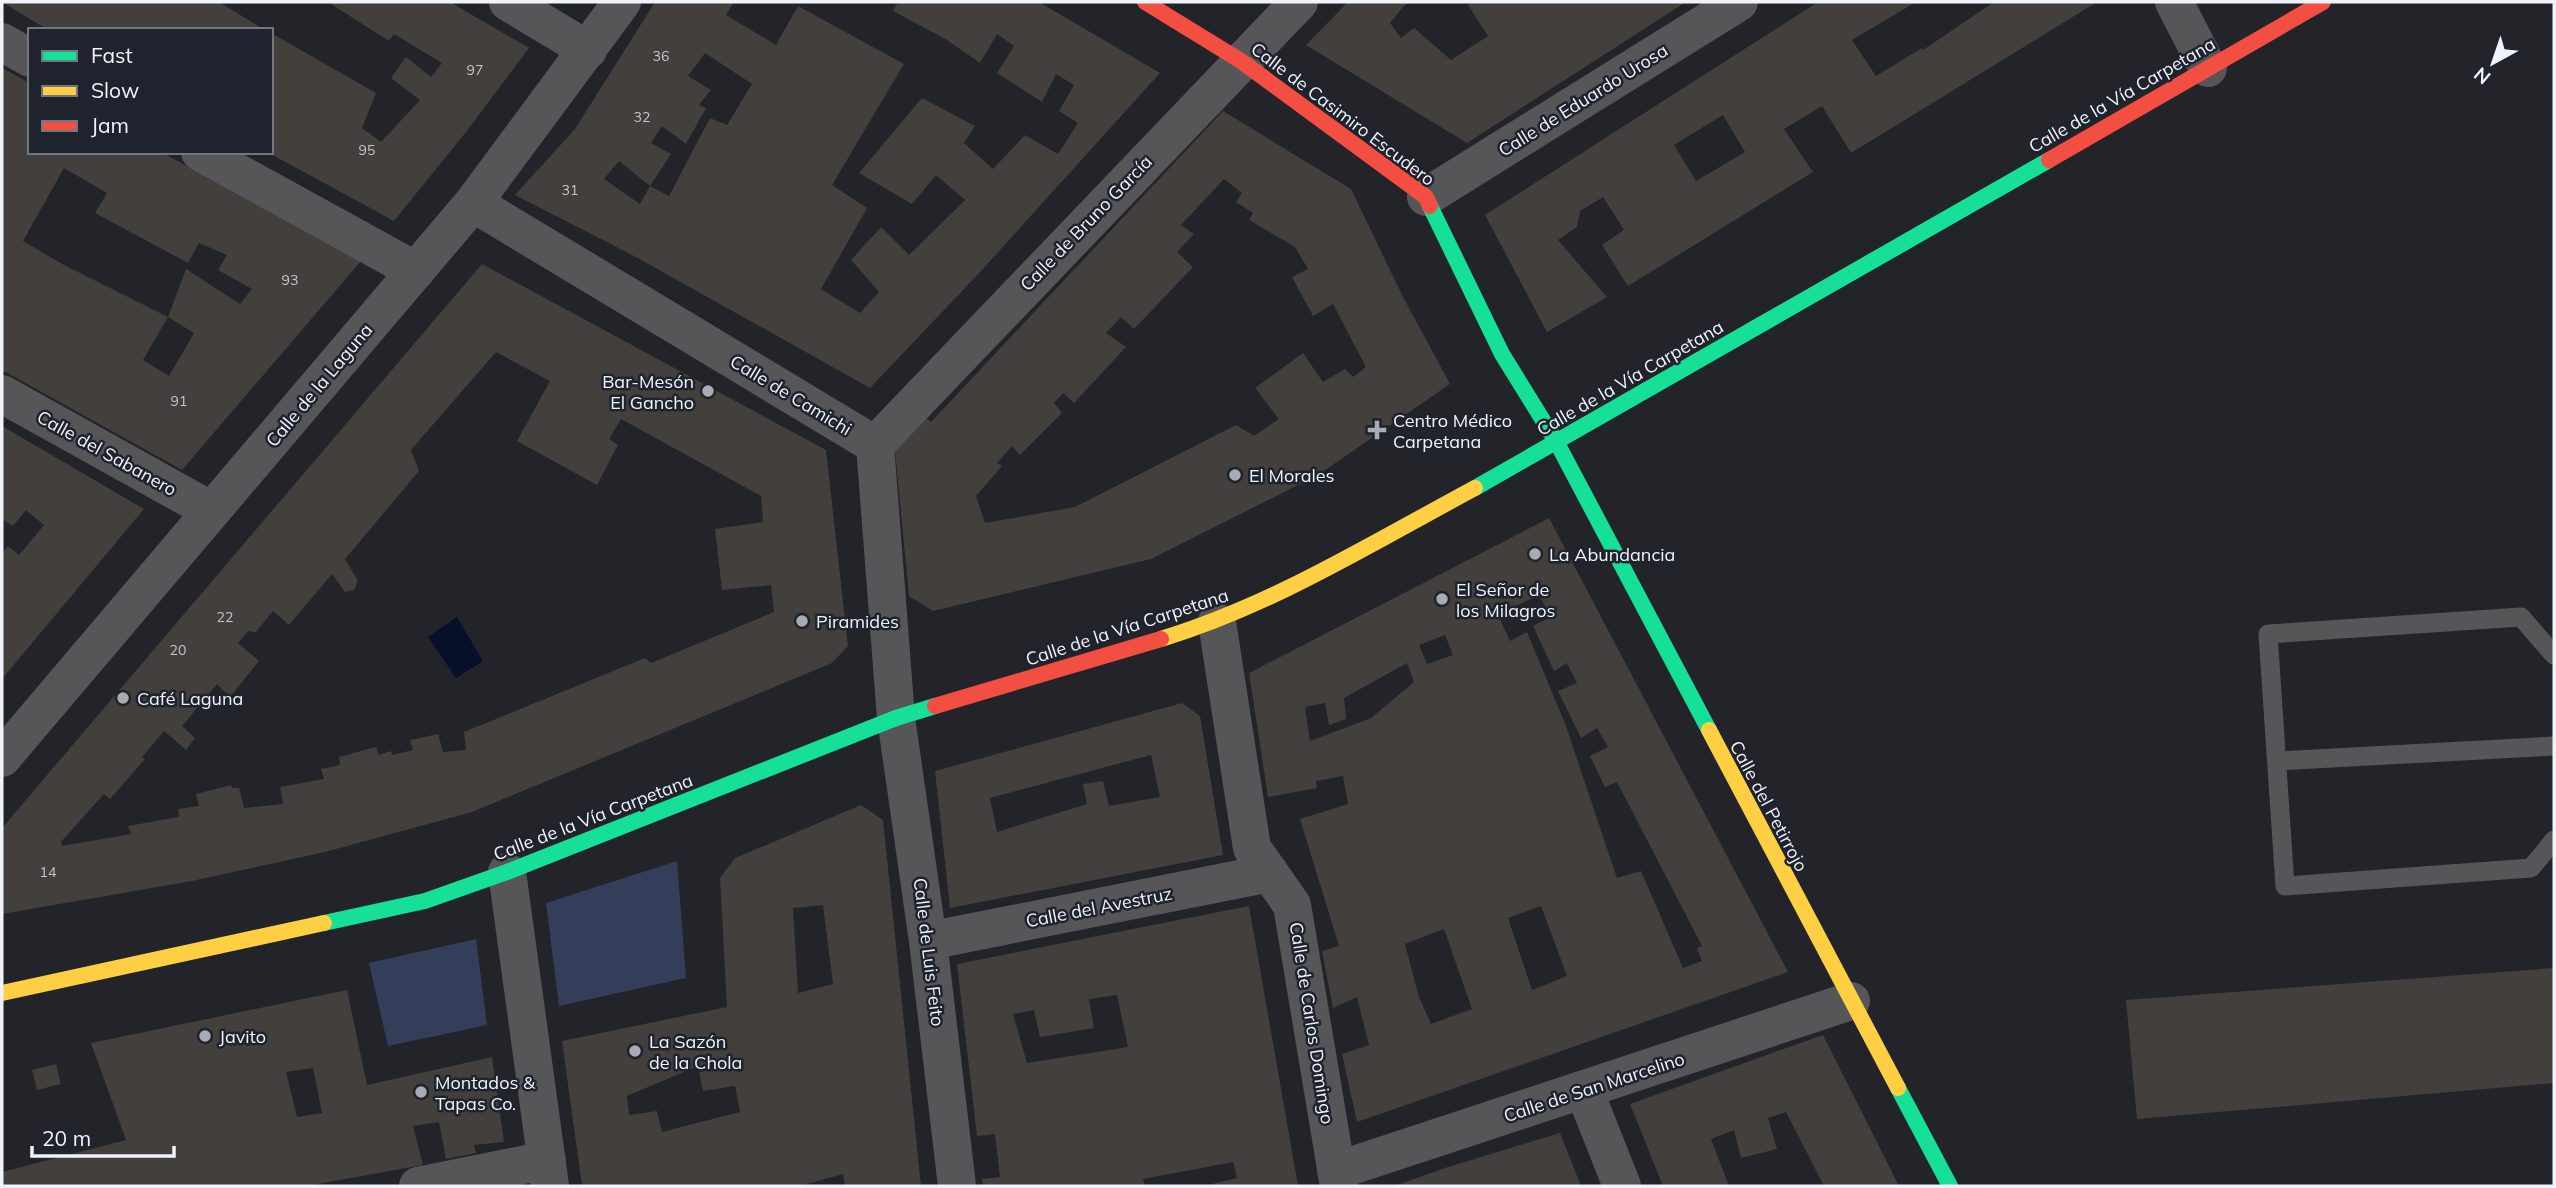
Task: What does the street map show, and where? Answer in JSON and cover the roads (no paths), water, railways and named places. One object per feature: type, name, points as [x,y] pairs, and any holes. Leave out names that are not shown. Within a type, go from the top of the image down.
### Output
[{"type":"street","points":[[508,2],[588,50]]},
{"type":"street","name":"Calle de la Laguna","points":[[2,758],[473,203],[622,2]]},
{"type":"street","name":"Calle de Casimiro Escudero","points":[[1145,2],[1241,61],[1426,197],[1502,354],[1557,443]]},
{"type":"street","name":"Calle de Bruno García","points":[[875,445],[1299,2]]},
{"type":"street","name":"Calle de Eduardo Urosa","points":[[1426,197],[1739,2]]},
{"type":"street","points":[[2174,2],[2208,68]]},
{"type":"street","name":"Calle de la Vía Carpetana","points":[[2,993],[425,901],[507,872],[896,718],[1217,622],[1284,591],[1557,443],[2323,2]]},
{"type":"street","points":[[2,42],[28,57]]},
{"type":"street","points":[[204,154],[416,271]]},
{"type":"street","name":"Calle de Camichi","points":[[473,203],[875,445]]},
{"type":"street","name":"Calle del Sabanero","points":[[2,394],[212,511]]},
{"type":"street","name":"Calle del Petirrojo","points":[[1557,443],[1950,1186]]},
{"type":"street","points":[[875,445],[896,718]]},
{"type":"street","name":"Calle de Carlos Domingo","points":[[1217,622],[1252,848],[1292,905],[1338,1179]]},
{"type":"street","name":"Calle de Luis Feito","points":[[896,718],[929,941],[957,1186]]},
{"type":"street","points":[[418,1186],[548,1173],[507,872]]},
{"type":"street","name":"Calle del Avestruz","points":[[929,941],[1270,873]]},
{"type":"street","name":"Calle de San Marcelino","points":[[1338,1179],[1584,1090],[1851,1001]]},
{"type":"street","points":[[1584,1090],[1622,1186]]},
{"type":"lane","points":[[2554,654],[2521,617],[2268,634],[2285,886],[2531,868],[2554,840]]},
{"type":"lane","points":[[2278,761],[2554,746]]},
{"type":"place","name":"Bar-Mesón El Gancho","points":[[708,391]]},
{"type":"place","name":"Centro Médico Carpetana","points":[[1377,430]]},
{"type":"place","name":"El Morales","points":[[1235,475]]},
{"type":"place","name":"La Abundancia","points":[[1535,554]]},
{"type":"place","name":"El Señor de los Milagros","points":[[1442,599]]},
{"type":"place","name":"Piramides","points":[[802,621]]},
{"type":"place","name":"Café Laguna","points":[[123,698]]},
{"type":"place","name":"Javito","points":[[205,1036]]},
{"type":"place","name":"La Sazón de la Chola","points":[[635,1051]]},
{"type":"place","name":"Montados & Tapas Co.","points":[[421,1092]]}]
